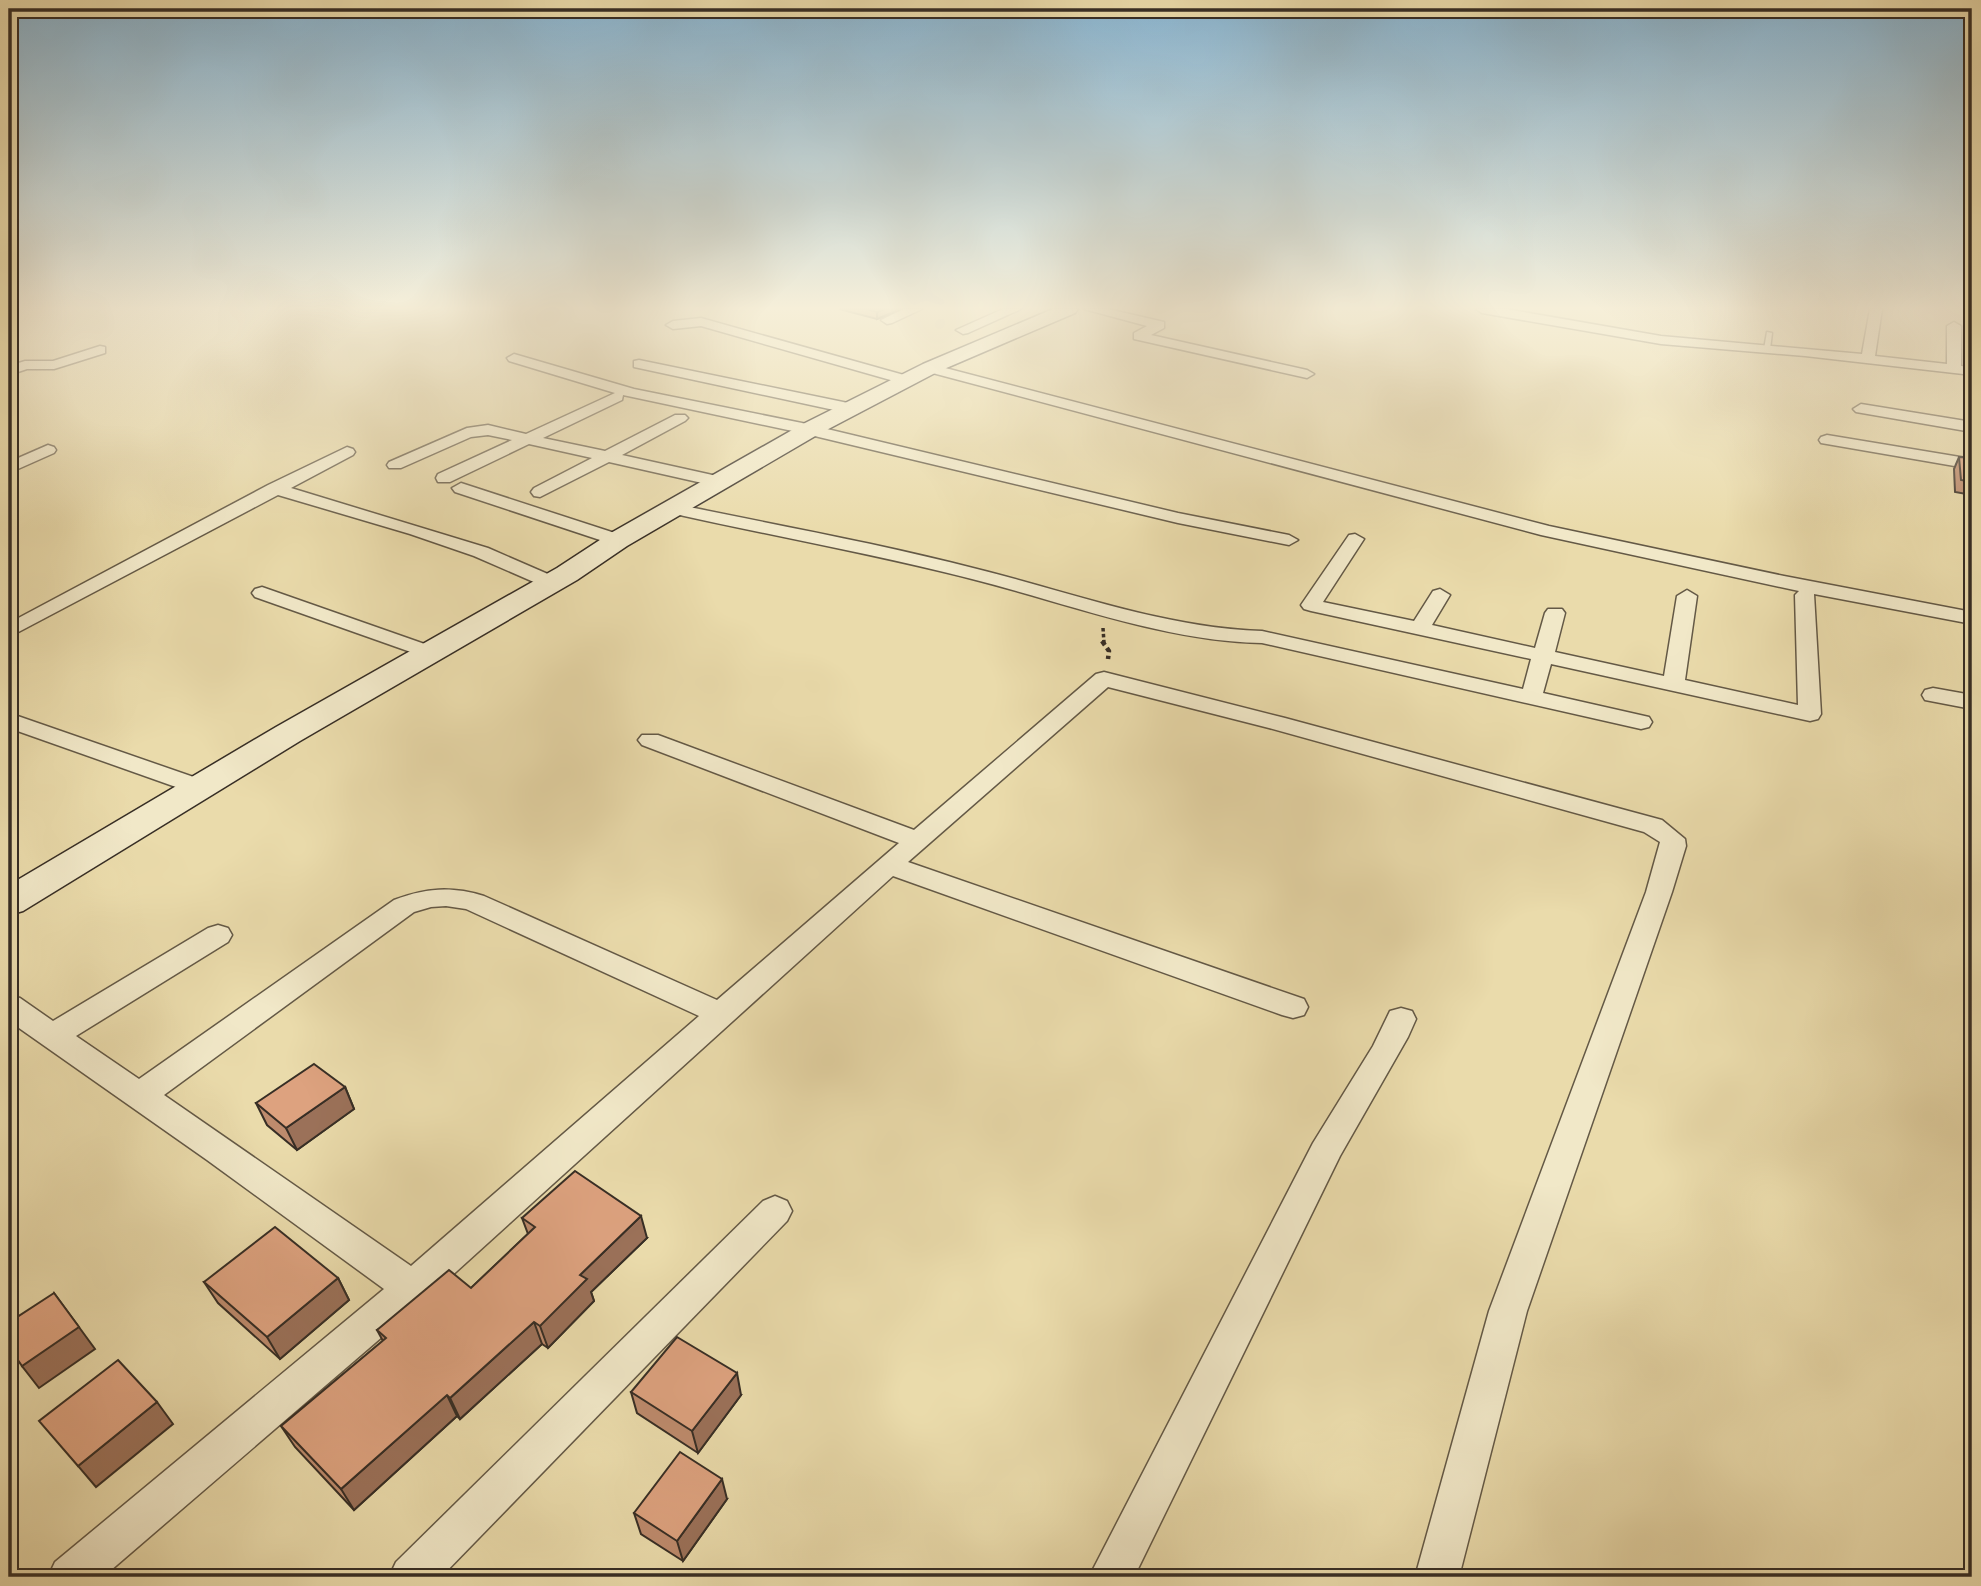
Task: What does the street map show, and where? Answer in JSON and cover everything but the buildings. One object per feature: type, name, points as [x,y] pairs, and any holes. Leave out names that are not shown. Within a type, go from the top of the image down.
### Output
[{"type":"street","points":[[598,383],[631,393],[808,430],[1178,518],[1289,540]]},
{"type":"street","points":[[726,383],[837,406]]},
{"type":"street","points":[[9,902],[419,649],[567,574],[618,540],[685,510],[720,482],[808,430],[837,406],[884,383]]},
{"type":"street","points":[[987,383],[1547,531],[1784,582],[1972,618]]},
{"type":"street","points":[[444,478],[617,397]]},
{"type":"street","points":[[1861,410],[1972,426]]},
{"type":"street","points":[[540,492],[680,418]]},
{"type":"street","points":[[396,465],[475,430],[488,430],[720,482]]},
{"type":"street","points":[[1827,440],[1972,464]]},
{"type":"street","points":[[9,468],[48,450]]},
{"type":"street","points":[[9,631],[347,452]]},
{"type":"street","points":[[461,488],[618,540]]},
{"type":"street","points":[[274,489],[416,530],[481,552],[550,582]]},
{"type":"street","points":[[685,510],[971,573],[1156,622],[1221,636],[1262,637],[1641,722]]},
{"type":"street","points":[[1355,539],[1311,605],[1810,714],[1805,596]]},
{"type":"street","points":[[262,593],[419,649]]},
{"type":"street","points":[[1420,629],[1440,595]]},
{"type":"street","points":[[1674,684],[1687,596]]},
{"type":"street","points":[[1531,698],[1555,614]]},
{"type":"street","points":[[70,1577],[412,1288],[916,840],[1104,679],[1653,826],[1672,839],[1673,846],[1659,892],[1508,1311],[1437,1577]]},
{"type":"street","points":[[1933,695],[1972,702]]},
{"type":"street","points":[[10,722],[199,787]]},
{"type":"street","points":[[650,740],[916,840]]},
{"type":"street","points":[[889,865],[1293,1007]]},
{"type":"street","points":[[139,1096],[404,906],[431,895],[474,902],[721,1014]]},
{"type":"street","points":[[52,1036],[218,935]]},
{"type":"street","points":[[9,1006],[412,1288]]},
{"type":"street","points":[[1111,1577],[1153,1499],[1329,1144],[1383,1056],[1401,1019]]},
{"type":"street","points":[[411,1577],[775,1211]]}]
